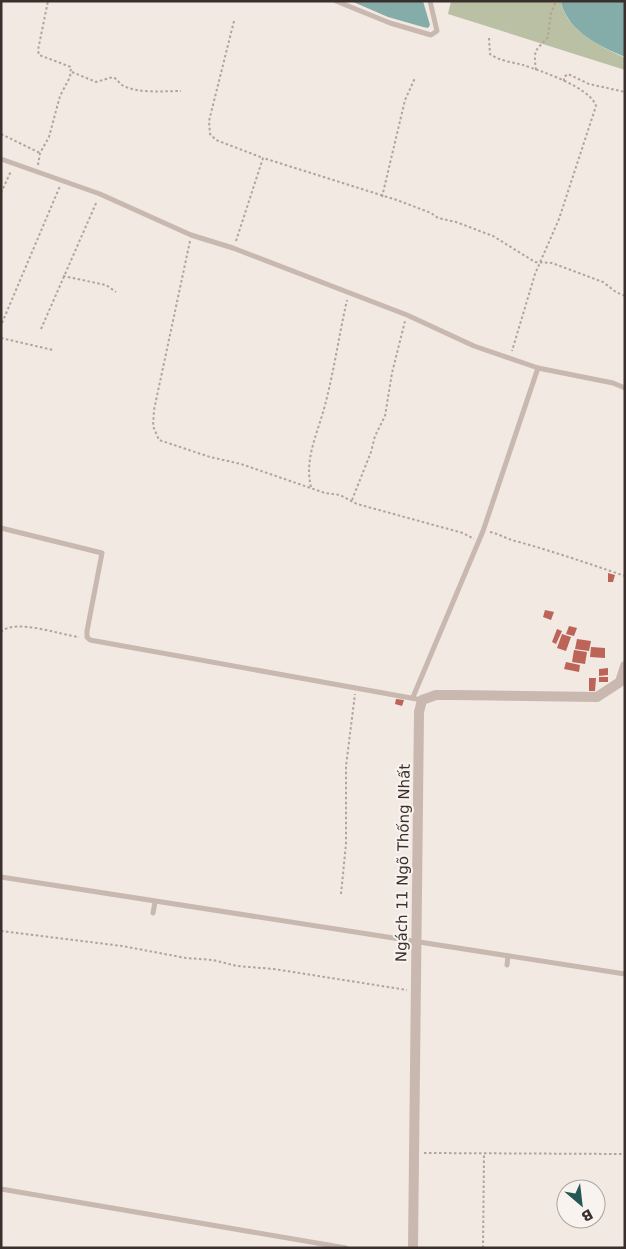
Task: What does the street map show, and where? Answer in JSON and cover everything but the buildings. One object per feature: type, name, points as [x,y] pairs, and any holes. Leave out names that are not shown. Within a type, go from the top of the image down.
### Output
[{"type":"street","points":[[418,699],[454,694],[597,697],[620,682],[625,666]]},
{"type":"street","name":"Ngách 11 Ngõ Thống Nhất","points":[[413,1248],[418,699]]},
{"type":"lane","points":[[336,1],[390,23],[431,35],[437,30],[437,25],[430,1]]},
{"type":"lane","points":[[1,159],[61,182],[100,194],[191,235],[233,248],[406,315],[474,346],[538,368],[613,383],[625,388]]},
{"type":"lane","points":[[1,528],[102,552],[86,637],[94,642],[356,686],[418,699],[482,531],[538,368]]},
{"type":"lane","points":[[1,877],[625,974]]},
{"type":"lane","points":[[153,913],[155,902]]},
{"type":"lane","points":[[507,965],[508,956]]},
{"type":"lane","points":[[1,1189],[346,1248]]},
{"type":"path","points":[[35,172],[40,153],[49,138],[60,96],[72,72],[72,67],[40,54],[38,50],[48,1]]},
{"type":"path","points":[[536,70],[536,53],[539,44],[548,37],[551,13],[556,1]]},
{"type":"path","points":[[234,21],[209,121],[210,134],[216,140],[263,158],[431,213],[438,218],[456,222],[493,236],[516,252],[540,262],[552,263],[603,282],[625,296]]},
{"type":"path","points":[[489,38],[490,54],[495,58],[536,70],[564,81],[590,96],[596,106],[559,220],[540,262],[515,336],[510,359]]},
{"type":"path","points":[[72,72],[96,82],[114,77],[122,85],[146,93],[152,91],[181,91]]},
{"type":"path","points":[[564,81],[564,77],[568,74],[589,84],[625,92]]},
{"type":"path","points":[[382,197],[406,100],[414,78]]},
{"type":"path","points":[[1,134],[40,153]]},
{"type":"path","points":[[233,248],[263,158]]},
{"type":"path","points":[[1,194],[14,164]]},
{"type":"path","points":[[2,323],[61,182]]},
{"type":"path","points":[[41,329],[100,194]]},
{"type":"path","points":[[191,235],[154,410],[153,426],[159,440],[352,500],[357,504],[463,532],[478,541]]},
{"type":"path","points":[[63,276],[106,285],[116,292]]},
{"type":"path","points":[[311,487],[307,470],[325,405],[349,293]]},
{"type":"path","points":[[352,500],[371,452],[374,436],[384,416],[406,315]]},
{"type":"path","points":[[1,338],[53,350]]},
{"type":"path","points":[[482,531],[501,534],[516,542],[584,561],[606,572],[625,576]]},
{"type":"path","points":[[1,632],[12,626],[26,626],[86,637]]},
{"type":"path","points":[[341,894],[346,844],[346,766],[356,686]]},
{"type":"path","points":[[1,931],[122,946],[186,958],[213,960],[237,966],[274,969],[416,992]]},
{"type":"path","points":[[414,1154],[484,1152],[625,1154]]},
{"type":"path","points":[[483,1248],[484,1152]]},
{"type":"green space","points":[[451,1],[563,1],[561,4],[571,23],[587,37],[625,58],[625,70],[448,14]]},
{"type":"water","points":[[351,1],[423,1],[430,25],[428,28],[388,17]]},
{"type":"water","points":[[563,1],[625,1],[625,57],[595,43],[578,30],[565,13],[561,3]]}]
